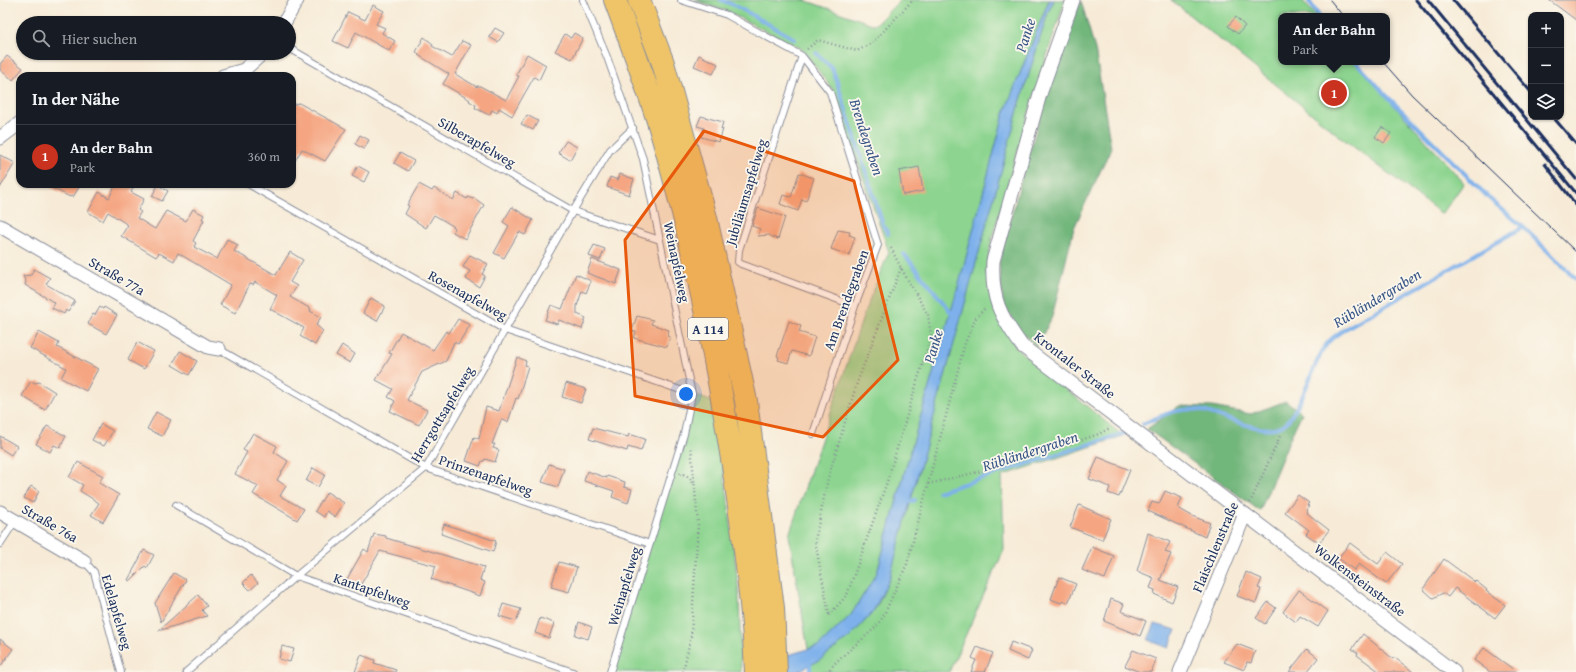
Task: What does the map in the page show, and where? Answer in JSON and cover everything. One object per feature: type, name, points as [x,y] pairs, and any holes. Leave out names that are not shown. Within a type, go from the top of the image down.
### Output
[{"type":"highway","name":"A 114","points":[[615,0],[657,120],[690,244],[721,391],[740,512],[754,642],[766,668]]},
{"type":"highway","name":"A 114","points":[[639,0],[663,63],[706,218],[746,401],[773,608],[766,668]]},
{"type":"street","points":[[288,16],[297,0]]},
{"type":"street","name":"Krontaler Straße","points":[[1073,0],[1040,94],[994,261],[992,276],[996,302],[1008,327],[1022,346],[1245,514]]},
{"type":"street","points":[[237,72],[244,70],[255,60]]},
{"type":"street","points":[[0,138],[16,125]]},
{"type":"street","name":"Straße 77a","points":[[0,226],[208,347],[219,350]]},
{"type":"street","name":"Straße 76a","points":[[0,512],[84,561]]},
{"type":"street","name":"Flaischlenstraße","points":[[1180,672],[1245,514]]},
{"type":"street","name":"Wolkensteinstraße","points":[[1245,514],[1454,672]]},
{"type":"lane","name":"Weinapfelweg","points":[[583,0],[607,58],[643,159],[692,394],[684,434],[610,672]]},
{"type":"lane","name":"Am Brendegraben","points":[[681,0],[727,15],[802,56],[830,92],[878,245],[855,306],[813,434]]},
{"type":"lane","name":"Silberapfelweg","points":[[296,52],[573,211],[660,240]]},
{"type":"lane","name":"Jubiläumsapfelweg","points":[[802,56],[739,250],[738,262],[855,306]]},
{"type":"lane","name":"Herrgottsapfelweg","points":[[186,672],[296,576],[426,468],[573,211],[610,150],[633,128]]},
{"type":"lane","name":"Rosenapfelweg","points":[[255,188],[505,330],[692,394]]},
{"type":"lane","name":"Prinzenapfelweg","points":[[219,350],[426,468],[650,544]]},
{"type":"lane","name":"Kantapfelweg","points":[[176,505],[296,576],[573,672]]},
{"type":"lane","points":[[0,544],[15,521]]},
{"type":"lane","name":"Edelapfelweg","points":[[84,561],[94,572],[121,672]]},
{"type":"path","points":[[802,56],[805,51],[818,40],[857,52],[872,44],[913,0]]},
{"type":"path","points":[[890,246],[928,315],[931,336],[886,485],[847,595],[829,614],[815,541],[825,492],[857,383],[901,268]]},
{"type":"path","points":[[827,672],[837,661],[876,628],[883,617],[907,564],[965,343],[976,318],[989,304],[996,302]]},
{"type":"path","points":[[928,484],[1002,466],[1099,434],[1108,429],[1118,418]]},
{"type":"path","name":"Flaischlenstraße","points":[[1245,514],[1280,434]]},
{"type":"path","points":[[683,672],[690,636],[698,524],[691,445]]},
{"type":"highlighted area","points":[[704,131],[854,181],[898,360],[823,437],[635,396],[625,240]]},
{"type":"green space","points":[[695,0],[804,0],[875,25],[900,0],[1049,0],[1004,114],[959,284],[877,573],[851,615],[819,646],[808,649],[789,535],[866,308],[889,252],[833,90],[802,49],[728,12]]},
{"type":"green space","points":[[1054,0],[1065,0],[1035,92],[992,237],[986,270],[993,308],[1017,349],[1123,436],[1002,476],[1004,550],[949,672],[811,672],[810,665],[843,642],[872,613],[889,580],[1019,106],[1048,12]]},
{"type":"green space","points":[[1171,0],[1302,0],[1313,13],[1278,13],[1278,65],[1358,65],[1464,183],[1442,214],[1342,138]]},
{"type":"green space","points":[[1081,1],[1095,49],[1111,148],[1074,228],[1052,317],[1037,347],[1017,327],[1003,303],[999,263],[1022,177],[1061,48]]},
{"type":"green space","points":[[692,394],[713,402],[728,499],[739,594],[741,672],[610,672],[684,434]]},
{"type":"green space","points":[[1286,401],[1302,413],[1260,511],[1147,429],[1179,406],[1212,407],[1251,414]]},
{"type":"water","points":[[1049,0],[1054,0],[1048,12],[1019,106],[889,580],[873,612],[850,637],[820,660],[797,672],[745,672],[788,655],[819,646],[851,615],[877,573],[959,284],[1004,114]]},
{"type":"water","points":[[1155,624],[1176,630],[1169,648],[1148,640]]},
{"type":"building","points":[[1549,0],[1576,0],[1576,20]]},
{"type":"building","points":[[373,5],[384,11],[376,24],[385,28],[382,33],[395,41],[389,51],[356,32],[348,48],[333,41],[348,12],[365,20]]},
{"type":"building","points":[[1236,17],[1245,26],[1238,34],[1228,26]]},
{"type":"building","points":[[495,28],[504,33],[498,42],[489,37]]},
{"type":"building","points":[[574,33],[583,38],[572,59],[555,51],[565,34],[571,38]]},
{"type":"building","points":[[424,37],[433,44],[432,46],[452,57],[462,41],[471,45],[455,74],[477,87],[480,86],[506,100],[519,76],[516,75],[527,54],[546,65],[539,80],[534,77],[512,116],[499,108],[497,113],[492,110],[489,115],[475,108],[476,105],[469,101],[470,100],[443,84],[449,74],[418,55],[419,54],[416,52]]},
{"type":"building","points":[[699,55],[718,64],[713,74],[694,66]]},
{"type":"building","points":[[7,56],[23,68],[20,72],[16,72],[16,76],[13,80],[0,70],[0,64]]},
{"type":"building","points":[[1334,86],[1342,93],[1333,104],[1325,97]]},
{"type":"building","points":[[299,103],[346,129],[325,161],[302,149],[296,159],[296,104]]},
{"type":"building","points":[[527,115],[538,121],[533,130],[521,124]]},
{"type":"building","points":[[701,116],[723,122],[721,129],[723,129],[719,142],[701,137],[704,128],[697,126]]},
{"type":"building","points":[[1382,127],[1391,133],[1384,143],[1375,137]]},
{"type":"building","points":[[360,135],[369,140],[364,149],[355,144]]},
{"type":"building","points":[[566,141],[577,147],[570,160],[558,153]]},
{"type":"building","points":[[400,153],[414,161],[408,171],[394,163]]},
{"type":"building","points":[[0,155],[15,163],[0,188]]},
{"type":"building","points":[[358,166],[369,172],[364,182],[352,176]]},
{"type":"building","points":[[919,167],[923,191],[903,195],[899,171]]},
{"type":"building","points":[[799,173],[814,178],[806,201],[802,199],[798,211],[780,204],[783,195],[791,197]]},
{"type":"building","points":[[620,174],[634,179],[629,195],[607,187],[610,177],[618,180]]},
{"type":"building","points":[[419,184],[432,191],[434,188],[453,200],[457,193],[467,199],[468,197],[474,198],[484,205],[465,239],[453,232],[455,228],[453,226],[434,215],[426,228],[405,214],[409,206],[407,205]]},
{"type":"building","points":[[52,188],[79,188],[73,197]]},
{"type":"building","points":[[114,188],[133,188],[131,192],[144,199],[138,210],[141,212],[137,218],[155,229],[166,211],[186,221],[193,209],[204,215],[202,219],[204,220],[193,241],[196,243],[194,247],[217,259],[227,239],[238,245],[234,251],[276,275],[290,252],[303,260],[290,282],[297,286],[290,297],[311,309],[310,311],[321,317],[316,325],[323,331],[315,345],[300,336],[304,328],[270,309],[277,295],[255,282],[253,285],[250,284],[235,313],[220,305],[231,285],[178,253],[174,261],[159,253],[156,257],[121,236],[128,225],[108,212],[103,221],[88,212],[99,192],[109,198]]},
{"type":"building","points":[[156,188],[163,188],[168,191],[162,201],[152,196]]},
{"type":"building","points":[[512,207],[533,220],[525,235],[519,232],[504,258],[494,253],[509,226],[503,222]]},
{"type":"building","points":[[758,208],[785,217],[778,239],[769,235],[758,236],[760,229],[752,226]]},
{"type":"building","points":[[838,230],[850,232],[849,235],[855,237],[849,255],[831,249]]},
{"type":"building","points":[[594,245],[605,249],[600,260],[589,256]]},
{"type":"building","points":[[470,255],[488,264],[482,274],[485,276],[479,287],[466,279],[470,271],[463,267]]},
{"type":"building","points":[[592,259],[621,270],[616,284],[587,273]]},
{"type":"building","points":[[34,269],[50,278],[46,284],[75,301],[68,312],[66,310],[64,314],[52,308],[55,303],[25,285],[26,282],[23,276],[31,275]]},
{"type":"building","points":[[576,274],[591,281],[586,293],[582,291],[577,306],[577,314],[586,318],[582,329],[559,320],[557,324],[545,320],[551,305],[562,309]]},
{"type":"building","points":[[371,298],[385,306],[377,321],[363,313]]},
{"type":"building","points":[[100,307],[103,309],[104,307],[117,315],[106,334],[88,324],[93,314],[95,315]]},
{"type":"building","points":[[637,316],[653,320],[651,324],[669,330],[667,336],[670,337],[667,347],[634,338],[636,332],[632,331]]},
{"type":"building","points":[[458,319],[470,325],[458,344],[454,342],[446,361],[422,372],[407,400],[427,410],[419,425],[390,411],[395,401],[388,397],[393,389],[376,380],[392,354],[389,353],[401,332],[433,350],[446,331],[449,333]]},
{"type":"building","points":[[789,321],[801,326],[799,332],[815,337],[809,356],[792,351],[788,363],[778,360],[779,357],[777,356]]},
{"type":"building","points":[[39,332],[59,343],[57,347],[98,369],[86,391],[61,378],[66,368],[30,348]]},
{"type":"building","points":[[137,342],[154,351],[144,369],[128,360]]},
{"type":"building","points":[[342,345],[355,354],[350,363],[336,355]]},
{"type":"building","points":[[180,351],[197,361],[189,375],[172,365]]},
{"type":"building","points":[[517,357],[526,361],[525,365],[528,366],[518,399],[516,398],[508,422],[501,420],[492,444],[495,444],[493,448],[499,450],[495,462],[485,459],[482,461],[480,466],[466,461],[474,437],[479,439],[486,407],[499,411]]},
{"type":"building","points":[[31,381],[35,383],[39,382],[55,392],[45,410],[22,396]]},
{"type":"building","points":[[566,383],[586,389],[581,403],[562,397]]},
{"type":"building","points":[[156,412],[171,420],[162,436],[147,429]]},
{"type":"building","points":[[101,424],[113,431],[104,446],[92,440]]},
{"type":"building","points":[[47,426],[66,436],[60,448],[54,445],[50,452],[36,444]]},
{"type":"building","points":[[593,428],[628,437],[629,434],[645,439],[641,451],[628,447],[627,451],[589,439]]},
{"type":"building","points":[[253,433],[277,446],[274,452],[288,461],[277,480],[286,486],[280,496],[304,509],[297,520],[253,494],[258,486],[235,474],[247,452],[243,450]]},
{"type":"building","points":[[0,436],[17,446],[11,455],[0,448]]},
{"type":"building","points":[[1098,457],[1130,470],[1119,497],[1108,493],[1110,487],[1089,479]]},
{"type":"building","points":[[78,462],[103,476],[99,483],[119,495],[103,522],[91,515],[99,503],[80,491],[83,485],[69,477]]},
{"type":"building","points":[[549,464],[564,469],[558,487],[542,482]]},
{"type":"building","points":[[313,468],[325,475],[318,487],[306,481]]},
{"type":"building","points":[[587,471],[625,482],[624,487],[632,489],[628,503],[612,497],[614,491],[584,481]]},
{"type":"building","points":[[31,486],[39,491],[33,503],[24,498]]},
{"type":"building","points":[[1165,491],[1182,498],[1178,508],[1192,516],[1210,523],[1205,537],[1148,511],[1152,502],[1159,504]]},
{"type":"building","points":[[327,492],[344,503],[335,517],[327,511],[324,517],[315,511]]},
{"type":"building","points":[[1298,495],[1309,503],[1306,510],[1308,511],[1307,513],[1329,530],[1319,543],[1306,534],[1309,530],[1285,512]]},
{"type":"building","points":[[1079,505],[1111,519],[1102,540],[1070,527]]},
{"type":"building","points":[[444,524],[496,541],[493,552],[441,534]]},
{"type":"building","points":[[1148,533],[1170,542],[1165,552],[1171,554],[1160,580],[1178,587],[1172,602],[1154,594],[1155,590],[1150,588],[1154,578],[1137,571]]},
{"type":"building","points":[[374,534],[386,536],[386,538],[484,567],[480,580],[485,582],[480,596],[431,579],[436,566],[380,551],[360,586],[347,579],[364,549],[368,552]]},
{"type":"building","points":[[1350,543],[1378,564],[1387,552],[1402,564],[1386,584],[1359,564],[1354,570],[1338,558]]},
{"type":"building","points":[[1092,547],[1114,556],[1105,579],[1082,570]]},
{"type":"building","points":[[144,550],[154,555],[147,568],[145,566],[130,581],[128,580]]},
{"type":"building","points":[[1444,559],[1475,582],[1476,581],[1487,590],[1486,591],[1505,605],[1495,618],[1455,588],[1448,597],[1443,593],[1433,598],[1423,589]]},
{"type":"building","points":[[559,562],[577,567],[569,592],[551,587]]},
{"type":"building","points":[[1246,572],[1262,579],[1258,588],[1261,589],[1256,603],[1237,596]]},
{"type":"building","points":[[174,573],[186,580],[161,622],[155,603]]},
{"type":"building","points":[[251,575],[258,583],[250,590],[243,583]]},
{"type":"building","points":[[1059,577],[1076,584],[1068,603],[1063,601],[1061,603],[1051,599]]},
{"type":"building","points":[[1299,590],[1328,611],[1318,627],[1300,616],[1296,622],[1283,612]]},
{"type":"building","points":[[198,595],[207,606],[202,610],[207,616],[158,631]]},
{"type":"building","points":[[1111,599],[1124,604],[1121,611],[1146,621],[1140,636],[1104,621]]},
{"type":"building","points":[[1268,602],[1276,608],[1265,624],[1256,618]]},
{"type":"building","points":[[503,604],[521,609],[516,621],[499,616]]},
{"type":"building","points":[[540,618],[554,623],[549,638],[535,633]]},
{"type":"building","points":[[579,622],[592,627],[588,639],[575,635]]},
{"type":"building","points":[[1363,634],[1393,659],[1394,657],[1413,672],[1380,672],[1357,655],[1358,653],[1352,649]]},
{"type":"building","points":[[0,639],[13,649],[0,667]]},
{"type":"building","points":[[1011,642],[1032,650],[1028,660],[1008,651]]},
{"type":"building","points":[[1237,644],[1255,651],[1251,663],[1247,662],[1244,670],[1224,662]]},
{"type":"building","points":[[282,646],[294,649],[290,662],[279,659]]},
{"type":"building","points":[[977,647],[993,653],[985,672],[971,672],[976,660],[972,658]]},
{"type":"building","points":[[1484,648],[1517,672],[1490,672],[1474,660]]},
{"type":"building","points":[[1307,649],[1318,658],[1307,672],[1289,672]]},
{"type":"building","points":[[1133,650],[1156,659],[1151,672],[1140,672],[1125,666]]},
{"type":"building","points":[[361,655],[375,660],[374,663],[396,670],[395,672],[355,672]]},
{"type":"waterway","name":"Brendegraben","points":[[721,0],[736,6],[795,39]]},
{"type":"waterway","points":[[1308,0],[1317,13]]},
{"type":"waterway","name":"Brendegraben","points":[[816,53],[831,67],[834,73],[883,225],[888,234]]},
{"type":"waterway","points":[[1359,65],[1386,95],[1491,200],[1523,227],[1576,279]]},
{"type":"waterway","name":"Rübländergraben","points":[[1143,424],[1170,413],[1191,409],[1207,412],[1243,424],[1267,429],[1286,423],[1303,396],[1321,353],[1328,342],[1340,332],[1523,227]]},
{"type":"waterway","name":"Brendegraben","points":[[904,254],[954,316]]},
{"type":"waterway","name":"Rübländergraben","points":[[938,492],[1128,432]]},
{"type":"waterway","name":"Rübländergraben","points":[[906,503],[915,500]]},
{"type":"waterway","points":[[810,660],[810,672]]},
{"type":"tram line","points":[[1330,0],[1341,13]]},
{"type":"tram line","points":[[1386,65],[1412,95],[1576,252]]},
{"type":"railway","points":[[1416,0],[1576,193]]},
{"type":"railway","points":[[1428,0],[1576,179]]},
{"type":"railway","points":[[1453,0],[1528,88]]},
{"type":"railway","points":[[1556,120],[1576,144]]},
{"type":"railway","points":[[1545,164],[1576,205]]},
{"type":"place","name":"An der Bahn","points":[[1334,93]]},
{"type":"water label","name":"Panke","points":[[1025,35]]},
{"type":"water label","name":"Panke","points":[[933,346]]}]
